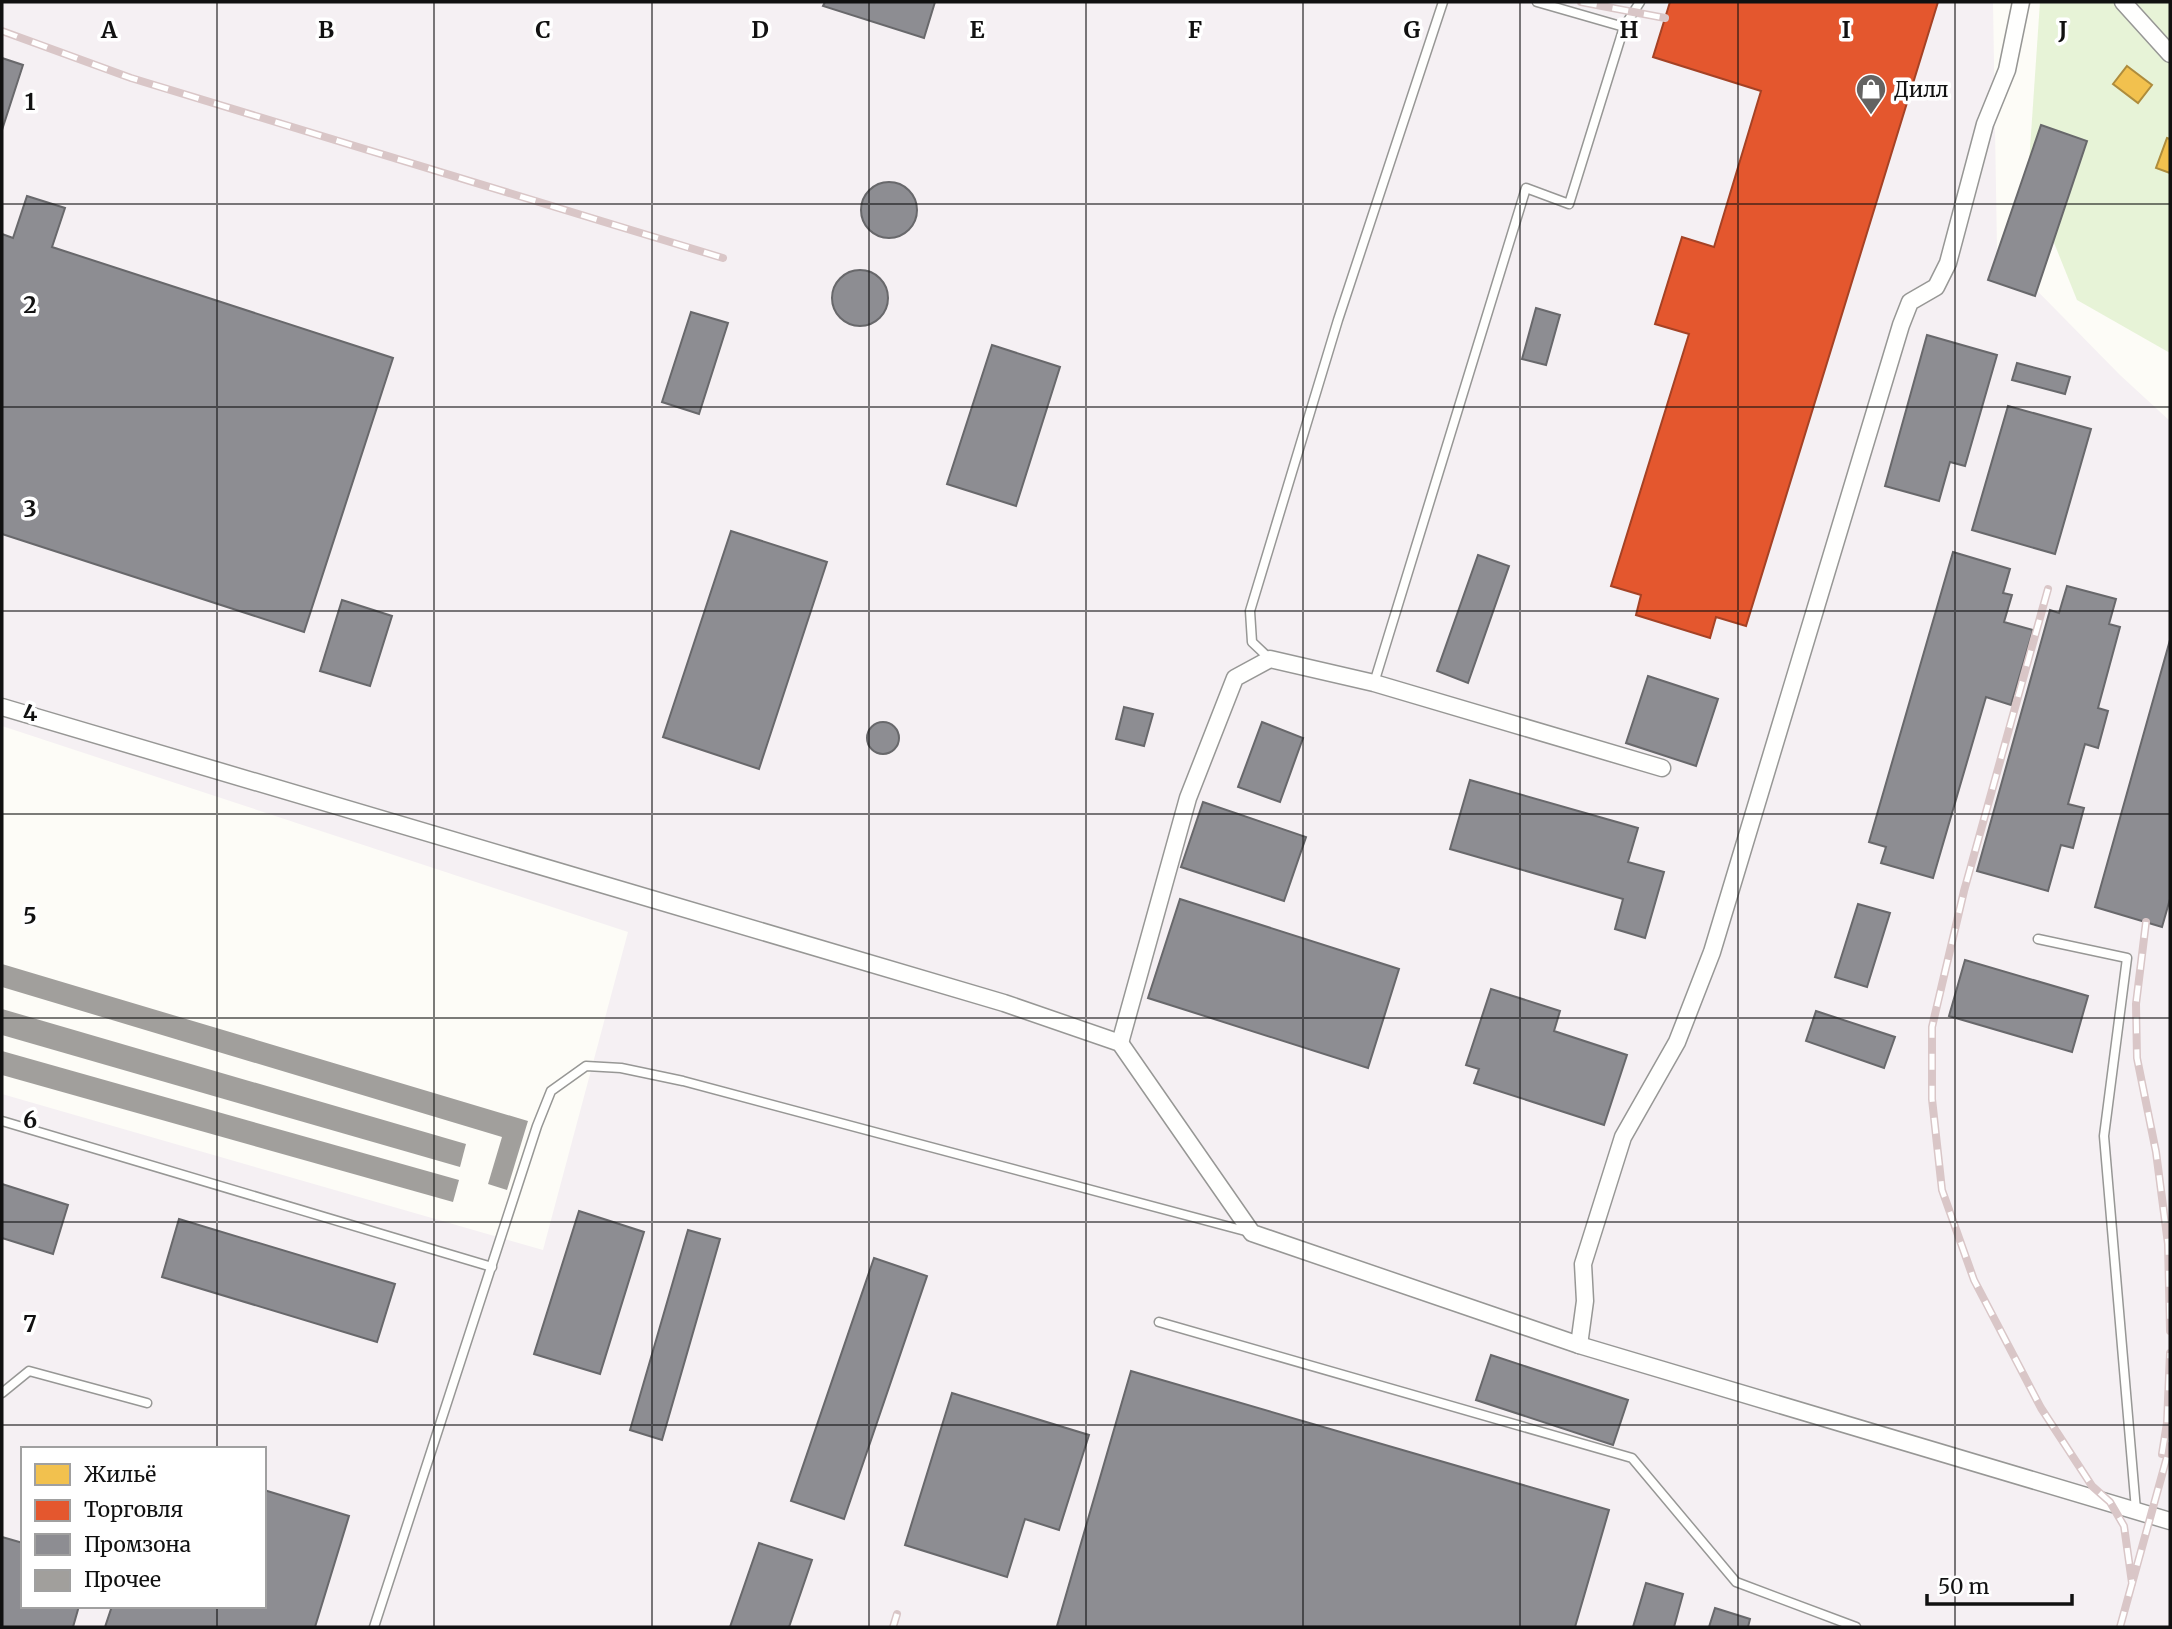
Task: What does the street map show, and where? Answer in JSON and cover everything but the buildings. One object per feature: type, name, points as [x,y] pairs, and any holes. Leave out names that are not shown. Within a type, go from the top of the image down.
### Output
[{"type":"street","points":[[2123,2],[2170,54]]},
{"type":"street","points":[[1579,1345],[1585,1301],[1583,1264],[1623,1137],[1677,1042],[1712,952],[1901,325],[1910,302],[1936,287],[1948,263],[1985,124],[2007,70],[2019,3]]},
{"type":"street","points":[[1120,1043],[1188,798],[1235,678],[1270,659],[1374,683],[1662,768]]},
{"type":"street","points":[[2,707],[1004,1003],[1120,1043],[1252,1233],[1579,1345],[2170,1521]]},
{"type":"lane","points":[[1270,659],[1252,642],[1250,611],[1338,320],[1443,2]]},
{"type":"lane","points":[[1537,2],[1624,27]]},
{"type":"lane","points":[[1374,683],[1526,188],[1569,204],[1624,27],[1640,2]]},
{"type":"lane","points":[[2038,939],[2127,958],[2104,1136],[2136,1510]]},
{"type":"lane","points":[[374,1627],[551,1091],[586,1066],[621,1068],[683,1081],[1252,1233]]},
{"type":"lane","points":[[2,1121],[492,1267]]},
{"type":"lane","points":[[1159,1322],[1632,1458],[1736,1582],[1856,1627]]},
{"type":"lane","points":[[2,1393],[29,1371],[147,1403]]},
{"type":"shaded area","points":[[2,2],[1993,2],[1997,250],[2120,375],[2170,421],[2170,1627],[2,1627],[2,1094],[543,1250],[628,932],[2,726]]},
{"type":"green space","points":[[2040,2],[2170,2],[2170,353],[2077,300],[2028,178]]},
{"type":"railway","points":[[1581,2],[1665,18]]},
{"type":"railway","points":[[2,31],[131,78],[723,258]]},
{"type":"railway","points":[[2048,589],[1964,891],[1932,1027],[1932,1099],[1942,1190],[1974,1280],[2041,1408],[2092,1486],[2110,1502],[2124,1526],[2132,1583]]},
{"type":"railway","points":[[2146,922],[2136,1004],[2137,1058],[2156,1152],[2168,1244],[2170,1331]]},
{"type":"railway","points":[[2162,1454],[2167,1423],[2170,1353]]},
{"type":"railway","points":[[2120,1627],[2170,1446]]},
{"type":"railway","points":[[893,1627],[897,1614]]},
{"type":"place","name":"Дилл","points":[[1871,116]]}]
